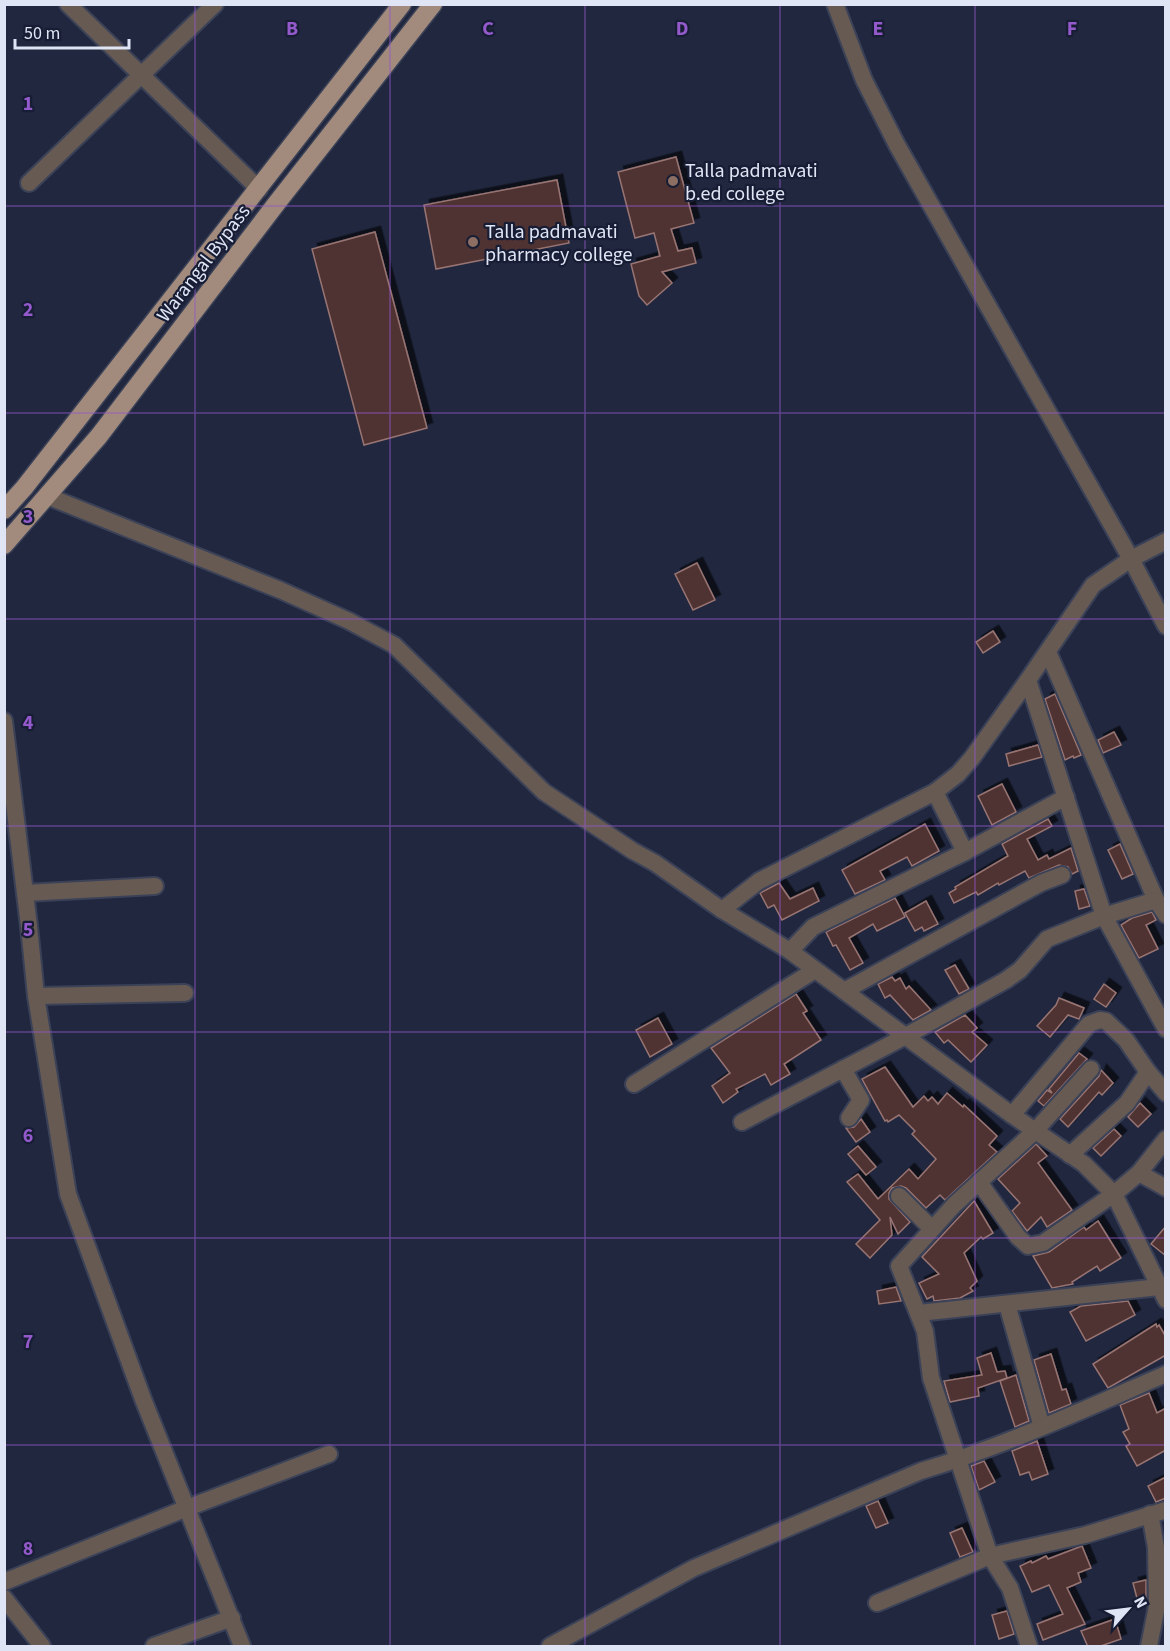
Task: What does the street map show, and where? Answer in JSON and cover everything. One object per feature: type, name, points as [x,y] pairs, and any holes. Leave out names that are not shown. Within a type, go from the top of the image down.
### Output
[{"type":"main road","name":"Warangal Bypass","points":[[4,510],[24,488],[402,4]]},
{"type":"main road","name":"Warangal Bypass","points":[[4,545],[99,436],[432,4]]},
{"type":"street","points":[[68,4],[259,189]]},
{"type":"street","points":[[29,183],[215,4]]},
{"type":"street","points":[[835,4],[864,80],[897,145],[1166,626]]},
{"type":"street","points":[[47,496],[280,590],[349,621],[394,645],[544,792],[655,863],[722,910],[790,951],[1098,1176],[1114,1194],[1162,1294],[1007,1304],[919,1313]]},
{"type":"street","points":[[722,910],[759,881],[934,792],[965,768],[1093,585],[1166,541]]},
{"type":"street","points":[[1048,652],[1156,900],[1166,915]]},
{"type":"street","points":[[1028,680],[1104,916],[1166,1029]]},
{"type":"street","points":[[4,721],[36,996],[68,1194],[140,1388],[242,1647]]},
{"type":"street","points":[[934,792],[965,852]]},
{"type":"street","points":[[790,951],[813,927],[965,852],[1066,797]]},
{"type":"street","points":[[844,991],[1041,883],[1062,875]]},
{"type":"street","points":[[25,893],[155,886]]},
{"type":"street","points":[[742,1122],[906,1036],[1016,974],[1047,939],[1104,916],[1156,900]]},
{"type":"street","points":[[634,1084],[815,970]]},
{"type":"street","points":[[36,996],[185,993]]},
{"type":"street","points":[[1012,1115],[1089,1024],[1095,1021],[1106,1021],[1126,1040],[1166,1093]]},
{"type":"street","points":[[843,1069],[861,1100],[849,1118]]},
{"type":"street","points":[[1029,1647],[1010,1588],[990,1556],[931,1378],[925,1331],[899,1266],[979,1182],[1035,1131],[1091,1069]]},
{"type":"street","points":[[1070,1155],[1127,1103],[1148,1072]]},
{"type":"street","points":[[979,1182],[1018,1237],[1028,1246],[1043,1243],[1114,1194],[1139,1173],[1166,1139]]},
{"type":"street","points":[[1139,1173],[1166,1188]]},
{"type":"street","points":[[899,1196],[932,1229]]},
{"type":"street","points":[[1007,1304],[1041,1427]]},
{"type":"street","points":[[550,1647],[694,1568],[921,1471],[959,1459],[1041,1427],[1166,1374]]},
{"type":"street","points":[[4,1582],[329,1454]]},
{"type":"street","points":[[877,1603],[990,1556],[1085,1535],[1158,1512],[1156,1547],[1161,1605],[1149,1647]]},
{"type":"street","points":[[4,1598],[42,1647]]},
{"type":"street","points":[[154,1647],[232,1618]]},
{"type":"building","points":[[676,157],[694,223],[671,229],[678,251],[692,248],[696,263],[662,272],[672,283],[647,305],[639,296],[631,264],[660,256],[654,233],[635,238],[618,172]]},
{"type":"building","points":[[557,180],[569,243],[436,269],[424,205]]},
{"type":"building","points":[[375,232],[427,428],[364,445],[312,249]]},
{"type":"building","points":[[697,563],[715,600],[693,610],[675,574]]},
{"type":"building","points":[[993,631],[1000,642],[983,653],[976,642]]},
{"type":"building","points":[[1055,694],[1081,755],[1074,758],[1073,756],[1065,760],[1045,699]]},
{"type":"building","points":[[1114,732],[1121,745],[1103,753],[1098,740]]},
{"type":"building","points":[[1038,745],[1042,757],[1009,766],[1006,754]]},
{"type":"building","points":[[1002,784],[1016,812],[992,825],[978,796]]},
{"type":"building","points":[[1048,819],[1052,826],[1027,839],[1038,860],[1047,855],[1049,859],[1071,848],[1078,871],[1072,874],[1068,867],[1059,865],[1029,878],[1025,871],[978,895],[976,892],[954,903],[949,893],[956,889],[955,887],[1008,856],[1002,844]]},
{"type":"building","points":[[925,824],[939,851],[912,866],[907,857],[880,871],[885,880],[855,894],[842,870]]},
{"type":"building","points":[[1120,844],[1133,874],[1122,879],[1108,850]]},
{"type":"building","points":[[779,883],[790,899],[813,888],[819,901],[782,920],[774,905],[768,908],[760,893]]},
{"type":"building","points":[[1084,889],[1090,906],[1079,909],[1075,891]]},
{"type":"building","points":[[895,898],[905,917],[877,931],[873,924],[849,938],[863,963],[850,970],[826,932]]},
{"type":"building","points":[[926,901],[938,924],[924,931],[922,927],[915,931],[905,913]]},
{"type":"building","points":[[1152,912],[1156,920],[1146,925],[1158,949],[1139,958],[1121,925],[1132,918]]},
{"type":"building","points":[[955,965],[969,989],[959,994],[945,970]]},
{"type":"building","points":[[892,977],[895,981],[900,978],[906,989],[909,986],[931,1010],[913,1020],[890,995],[885,998],[878,984]]},
{"type":"building","points":[[1104,984],[1116,993],[1106,1007],[1094,999]]},
{"type":"building","points":[[796,994],[807,1011],[803,1013],[821,1040],[784,1064],[790,1074],[771,1085],[765,1074],[736,1089],[738,1092],[723,1103],[712,1086],[730,1073],[711,1048]]},
{"type":"building","points":[[1059,998],[1084,1008],[1079,1019],[1068,1015],[1050,1037],[1037,1026],[1056,1005]]},
{"type":"building","points":[[965,1015],[977,1028],[972,1032],[987,1045],[971,1062],[948,1040],[944,1043],[935,1032]]},
{"type":"building","points":[[658,1018],[672,1044],[650,1057],[636,1030]]},
{"type":"building","points":[[1079,1053],[1087,1059],[1044,1106],[1038,1101],[1047,1090],[1052,1093],[1049,1089]]},
{"type":"building","points":[[885,1067],[913,1107],[924,1096],[928,1101],[932,1097],[938,1104],[947,1093],[963,1107],[964,1105],[997,1136],[989,1145],[997,1152],[945,1200],[940,1195],[926,1208],[906,1188],[901,1186],[892,1188],[889,1199],[910,1222],[898,1234],[890,1217],[892,1235],[870,1258],[856,1244],[880,1220],[847,1182],[858,1174],[878,1199],[909,1169],[918,1179],[936,1159],[912,1134],[915,1131],[899,1115],[888,1122],[885,1121],[862,1079]]},
{"type":"building","points":[[1101,1070],[1113,1083],[1102,1095],[1099,1092],[1068,1127],[1060,1119],[1099,1076]]},
{"type":"building","points":[[1140,1103],[1151,1114],[1138,1127],[1128,1117]]},
{"type":"building","points":[[861,1119],[870,1132],[856,1142],[846,1128],[854,1127]]},
{"type":"building","points":[[1114,1129],[1121,1136],[1101,1156],[1093,1148]]},
{"type":"building","points":[[1036,1144],[1047,1156],[1038,1163],[1072,1210],[1047,1227],[1041,1217],[1027,1231],[1012,1211],[1020,1203],[998,1179]]},
{"type":"building","points":[[858,1146],[876,1167],[866,1175],[848,1154]]},
{"type":"building","points":[[974,1201],[993,1233],[983,1239],[981,1237],[964,1253],[977,1281],[970,1288],[973,1291],[960,1298],[934,1301],[933,1296],[927,1299],[919,1283],[939,1274],[922,1257]]},
{"type":"building","points":[[1098,1221],[1121,1258],[1100,1271],[1097,1266],[1072,1282],[1073,1284],[1052,1288],[1033,1256],[1049,1252],[1084,1227],[1086,1230]]},
{"type":"building","points":[[1166,1226],[1166,1256],[1151,1244]]},
{"type":"building","points":[[896,1287],[901,1301],[879,1304],[877,1291]]},
{"type":"building","points":[[1128,1301],[1135,1315],[1086,1341],[1070,1312],[1081,1306]]},
{"type":"building","points":[[1156,1324],[1166,1337],[1166,1355],[1108,1388],[1093,1364]]},
{"type":"building","points":[[991,1353],[997,1372],[1005,1371],[1007,1378],[978,1388],[979,1396],[950,1402],[944,1381],[982,1375],[977,1358]]},
{"type":"building","points":[[1051,1354],[1062,1390],[1066,1389],[1071,1404],[1049,1413],[1034,1360]]},
{"type":"building","points":[[1016,1375],[1029,1421],[1015,1427],[1000,1381]]},
{"type":"building","points":[[1149,1393],[1157,1413],[1166,1408],[1166,1450],[1137,1466],[1126,1446],[1130,1444],[1123,1432],[1129,1429],[1120,1405]]},
{"type":"building","points":[[1037,1441],[1048,1474],[1032,1480],[1029,1472],[1020,1475],[1012,1451]]},
{"type":"building","points":[[984,1461],[995,1482],[979,1490],[971,1466]]},
{"type":"building","points":[[1166,1477],[1166,1498],[1156,1502],[1148,1486]]},
{"type":"building","points":[[878,1501],[888,1523],[876,1528],[866,1506]]},
{"type":"building","points":[[962,1528],[973,1552],[960,1557],[950,1533]]},
{"type":"building","points":[[1082,1546],[1091,1568],[1078,1573],[1081,1582],[1067,1588],[1085,1624],[1043,1640],[1037,1624],[1063,1614],[1049,1585],[1032,1592],[1020,1566],[1046,1556],[1048,1559]]},
{"type":"building","points":[[1146,1580],[1146,1600],[1138,1602],[1133,1583]]},
{"type":"building","points":[[1007,1611],[1014,1634],[999,1639],[992,1615]]},
{"type":"building","points":[[1115,1619],[1121,1639],[1098,1647],[1088,1647],[1081,1631]]},
{"type":"place","name":"Talla padmavati b.ed college","points":[[673,181]]},
{"type":"place","name":"Talla padmavati pharmacy college","points":[[473,242]]}]
